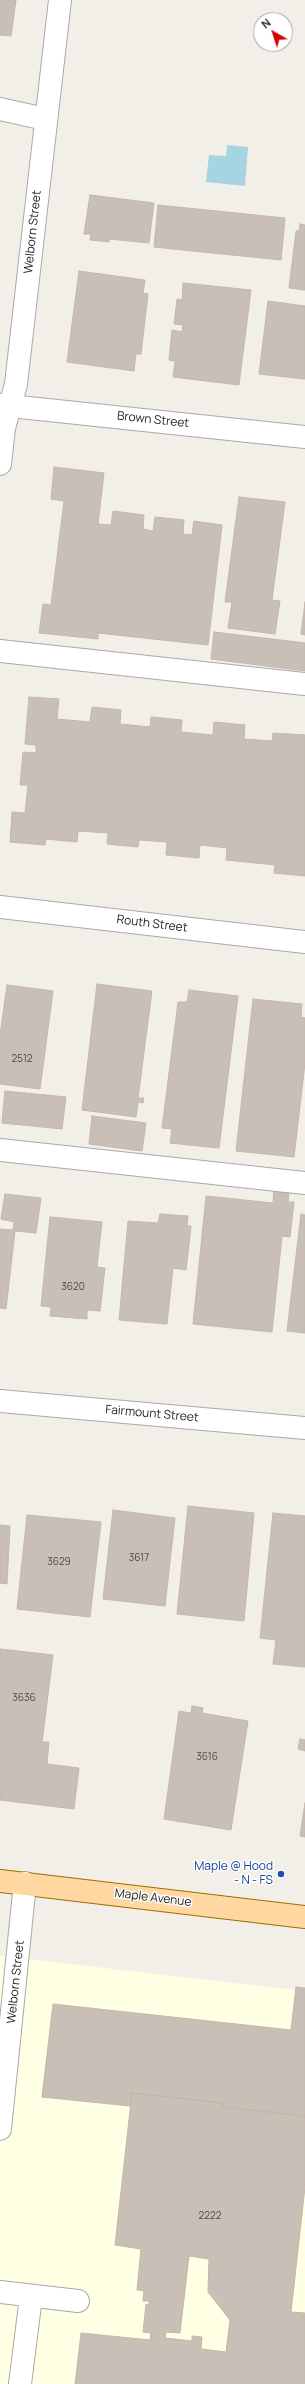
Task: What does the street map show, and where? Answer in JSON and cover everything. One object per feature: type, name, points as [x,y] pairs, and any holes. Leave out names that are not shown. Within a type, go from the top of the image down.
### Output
[{"type":"main road","name":"Maple Avenue","points":[[0,1881],[305,1917]]},
{"type":"street","name":"Welborn Street","points":[[0,464],[5,405],[16,384],[45,119],[60,0]]},
{"type":"street","points":[[0,109],[45,119]]},
{"type":"street","name":"Brown Street","points":[[5,405],[305,437]]},
{"type":"street","points":[[0,651],[305,684]]},
{"type":"street","name":"Routh Street","points":[[0,907],[305,942]]},
{"type":"street","points":[[0,1150],[305,1183]]},
{"type":"street","name":"Fairmount Street","points":[[0,1401],[305,1428]]},
{"type":"street","name":"Welborn Street","points":[[0,2129],[2,2096],[25,1883]]},
{"type":"street","points":[[0,2292],[31,2297],[78,2301]]},
{"type":"street","points":[[20,2384],[31,2297]]},
{"type":"shaded area","points":[[0,1956],[305,1991],[305,2384],[0,2384]]},
{"type":"water","points":[[227,145],[248,147],[245,186],[206,182],[209,155],[226,156]]},
{"type":"building","points":[[0,0],[16,0],[11,36],[0,35]]},
{"type":"building","points":[[90,195],[154,203],[149,243],[109,239],[109,242],[90,240],[91,234],[84,234]]},
{"type":"building","points":[[158,205],[285,218],[281,260],[154,247]]},
{"type":"building","points":[[300,224],[305,225],[305,290],[289,288],[296,231],[299,231]]},
{"type":"building","points":[[79,271],[145,280],[143,293],[148,294],[141,354],[136,354],[134,371],[67,362]]},
{"type":"building","points":[[183,283],[251,290],[239,385],[173,377],[175,361],[169,360],[172,330],[182,332],[183,325],[174,324],[177,299],[182,300]]},
{"type":"building","points":[[268,301],[305,306],[305,379],[259,374]]},
{"type":"building","points":[[54,467],[104,473],[98,524],[111,525],[113,511],[144,515],[143,529],[153,531],[155,517],[184,520],[183,534],[192,535],[194,521],[222,525],[208,645],[98,633],[98,639],[39,633],[43,604],[51,605],[64,501],[51,499]]},
{"type":"building","points":[[239,497],[285,502],[272,600],[280,601],[275,634],[228,628],[232,602],[225,602]]},
{"type":"building","points":[[305,602],[305,635],[301,634]]},
{"type":"building","points":[[214,632],[305,643],[305,671],[211,659]]},
{"type":"building","points":[[29,697],[59,699],[57,719],[90,722],[92,707],[121,710],[120,724],[150,727],[151,717],[182,720],[181,732],[213,735],[214,722],[245,725],[244,739],[272,741],[273,733],[305,735],[305,876],[274,873],[275,865],[226,860],[227,848],[200,845],[199,858],[166,855],[167,842],[139,840],[138,847],[107,844],[108,833],[78,831],[77,842],[46,839],[45,845],[10,842],[12,812],[25,813],[28,785],[20,785],[23,752],[36,753],[36,745],[25,744]]},
{"type":"building","points":[[97,984],[152,991],[138,1098],[144,1098],[143,1103],[138,1102],[136,1117],[82,1110]]},
{"type":"building","points":[[7,985],[53,991],[40,1089],[0,1084],[0,1035]]},
{"type":"building","points":[[189,990],[238,996],[219,1148],[170,1143],[172,1129],[162,1128],[178,1002],[187,1002]]},
{"type":"building","points":[[253,999],[302,1004],[301,1017],[305,1018],[305,1063],[294,1157],[236,1151]]},
{"type":"building","points":[[5,1091],[66,1097],[62,1129],[2,1123]]},
{"type":"building","points":[[92,1116],[146,1123],[142,1151],[89,1144]]},
{"type":"building","points":[[274,1189],[289,1191],[288,1202],[294,1202],[290,1237],[282,1236],[272,1332],[193,1324],[206,1196],[273,1203]]},
{"type":"building","points":[[5,1194],[41,1198],[36,1233],[15,1231],[6,1309],[0,1308],[0,1229],[13,1230],[14,1222],[1,1219]]},
{"type":"building","points":[[160,1214],[188,1216],[187,1226],[191,1226],[186,1270],[173,1268],[167,1324],[119,1320],[128,1221],[158,1223]]},
{"type":"building","points":[[301,1214],[305,1215],[305,1333],[287,1331]]},
{"type":"building","points":[[50,1217],[102,1222],[97,1267],[105,1268],[100,1311],[87,1310],[87,1319],[50,1316],[51,1307],[41,1306]]},
{"type":"building","points":[[188,1506],[254,1513],[244,1621],[177,1614]]},
{"type":"building","points":[[113,1510],[175,1518],[165,1606],[103,1599]]},
{"type":"building","points":[[273,1513],[305,1516],[305,1667],[273,1664],[276,1640],[260,1638]]},
{"type":"building","points":[[27,1515],[101,1522],[90,1617],[17,1609]]},
{"type":"building","points":[[0,1525],[10,1526],[7,1584],[0,1583]]},
{"type":"building","points":[[0,1649],[53,1655],[42,1742],[49,1742],[47,1764],[79,1768],[74,1809],[0,1800]]},
{"type":"building","points":[[192,1706],[203,1708],[202,1713],[248,1721],[231,1830],[164,1819],[179,1711],[191,1713]]},
{"type":"building","points":[[300,1739],[305,1740],[305,1751],[298,1749]]},
{"type":"building","points":[[305,1803],[305,1837],[300,1836]]},
{"type":"building","points":[[296,1987],[305,1988],[305,2116],[222,2107],[223,2103],[132,2093],[130,2106],[42,2097],[53,2004],[291,2030]]},
{"type":"building","points":[[132,2093],[223,2103],[222,2107],[305,2116],[305,2187],[291,2312],[305,2313],[305,2384],[75,2384],[81,2333],[150,2340],[151,2333],[143,2332],[146,2304],[149,2305],[149,2301],[143,2301],[144,2291],[137,2290],[141,2249],[115,2245]],"holes":[[[189,2256],[209,2259],[208,2292],[230,2320],[226,2352],[201,2349],[202,2337],[192,2336],[192,2341],[165,2338],[166,2332],[180,2333]]]},
{"type":"place","name":"Maple @ Hood - N - FS","points":[[281,1874]]}]
